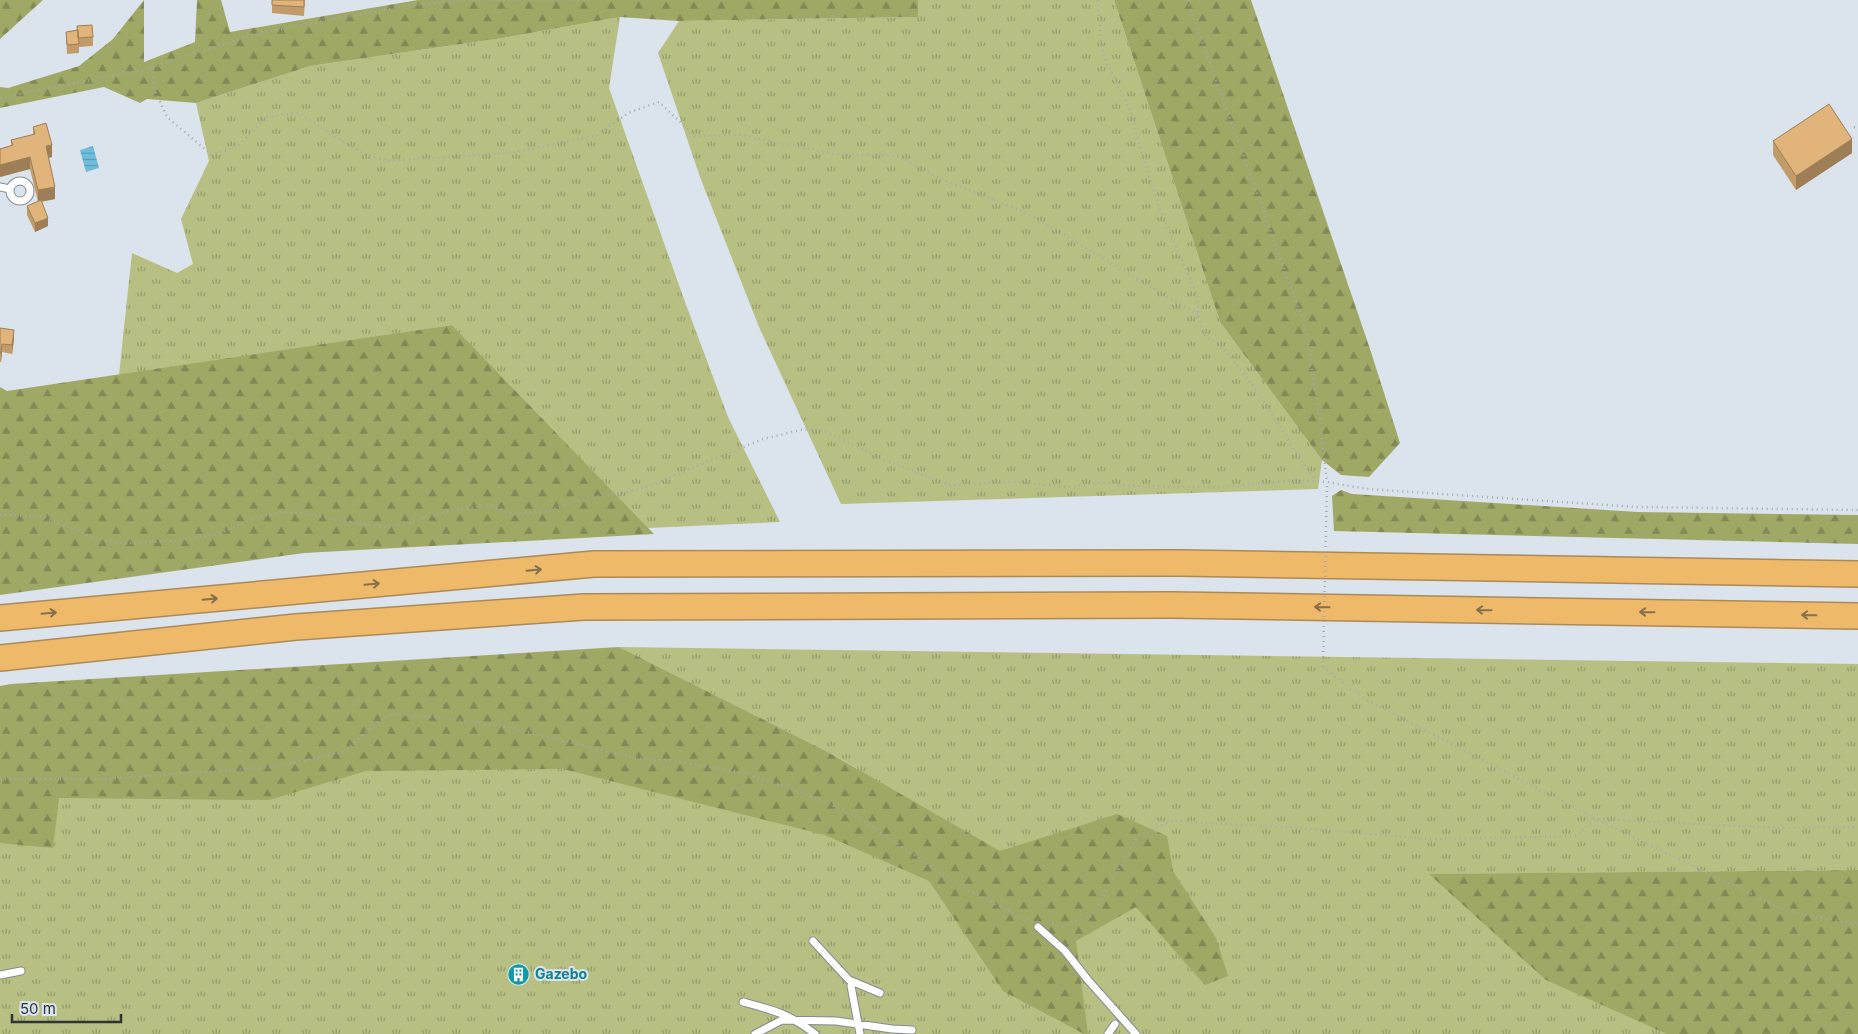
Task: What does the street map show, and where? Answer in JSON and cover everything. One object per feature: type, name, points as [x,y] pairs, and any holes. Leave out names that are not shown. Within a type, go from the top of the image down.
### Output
[{"type":"highway","points":[[0,618],[594,564],[1180,563],[1858,574]]},
{"type":"highway","points":[[0,658],[296,627],[584,607],[1172,605],[1858,616]]},
{"type":"lane","points":[[0,187],[10,189]]},
{"type":"lane","points":[[1038,924],[1065,951],[1136,1034]]},
{"type":"lane","points":[[813,941],[849,980],[880,993]]},
{"type":"lane","points":[[0,975],[21,971]]},
{"type":"lane","points":[[851,986],[856,1023],[860,1034]]},
{"type":"lane","points":[[743,1002],[780,1011],[798,1021],[815,1034]]},
{"type":"lane","points":[[755,1034],[782,1020],[828,1020],[912,1030]]},
{"type":"lane","points":[[1108,1034],[1115,1024]]},
{"type":"path","points":[[0,99],[151,68],[260,33],[405,6],[466,0],[590,0]]},
{"type":"path","points":[[1098,0],[1104,56],[1132,115],[1142,154],[1161,212],[1197,295],[1198,315],[1203,334],[1225,350],[1254,387],[1314,481]]},
{"type":"path","points":[[1187,0],[1305,326],[1319,413],[1327,482],[1324,666],[1366,699],[1596,819],[1789,912],[1858,924]]},
{"type":"path","points":[[151,68],[155,91],[167,117],[212,154],[238,146],[266,117],[299,113],[363,154],[388,161],[511,153],[596,135],[628,113],[659,102],[695,136],[740,135],[835,154],[898,156],[943,180],[1027,213],[1198,315]]},
{"type":"path","points":[[1854,127],[1858,128]]},
{"type":"path","points":[[0,515],[41,516],[97,539],[122,543],[175,541],[218,534],[258,517],[284,512],[301,513],[387,528],[454,510],[489,505],[513,514],[548,511],[589,497],[624,493],[649,486],[762,440],[805,429],[822,430],[877,457],[950,485],[1011,482],[1072,488],[1105,482],[1131,486],[1219,487],[1297,480],[1327,482],[1367,489],[1637,507],[1858,510]]},
{"type":"path","points":[[0,779],[106,779],[273,767],[344,752],[377,722],[393,714],[443,718],[506,727],[635,758],[675,761],[746,773],[806,794],[856,816],[954,882],[1022,918],[1038,924]]},
{"type":"path","points":[[1046,923],[1062,926],[1092,916],[1137,837],[1172,821],[1300,828],[1429,839],[1577,836],[1596,819],[1779,828],[1858,827]]},
{"type":"green space","points":[[0,0],[43,0],[0,39]]},
{"type":"green space","points":[[144,0],[144,62],[195,42],[197,0],[221,0],[230,32],[418,0],[918,0],[918,17],[679,21],[620,17],[503,38],[310,66],[196,103],[147,99],[140,103],[104,87],[0,108],[0,87],[8,88],[79,66],[113,39]]},
{"type":"green space","points":[[918,0],[1114,0],[1220,322],[1322,460],[1318,489],[841,504],[759,327],[700,177],[658,53],[679,21],[917,17]]},
{"type":"green space","points":[[1114,0],[1251,0],[1370,349],[1400,443],[1369,477],[1341,475],[1322,460],[1220,322]]},
{"type":"green space","points":[[620,17],[609,88],[728,417],[780,522],[648,528],[452,325],[119,375],[132,253],[177,273],[193,264],[181,219],[209,161],[196,103],[310,66],[503,38]]},
{"type":"green space","points":[[452,325],[654,534],[304,553],[0,595],[0,387],[7,391]]},
{"type":"green space","points":[[1341,490],[1352,494],[1638,512],[1858,515],[1858,544],[1334,531],[1332,496]]},
{"type":"green space","points":[[619,647],[1858,664],[1858,870],[1448,874],[1802,1034],[0,1034],[0,796],[400,727],[858,769]]},
{"type":"green space","points":[[619,647],[826,751],[1000,851],[1117,814],[1167,836],[1173,871],[1216,938],[1228,976],[1205,985],[1136,907],[1076,941],[1088,1034],[1084,1034],[1003,991],[929,881],[825,835],[563,769],[366,771],[269,800],[59,798],[53,848],[0,843],[0,686]]},
{"type":"green space","points":[[1858,870],[1858,1034],[1667,1034],[1546,980],[1429,874]]},
{"type":"water","points":[[93,146],[99,168],[86,172],[80,150]]},
{"type":"building","points":[[272,0],[304,0],[304,7],[272,5]]},
{"type":"building","points":[[92,25],[93,37],[78,38],[77,26]]},
{"type":"building","points":[[78,30],[79,44],[67,45],[66,32]]},
{"type":"building","points":[[1829,104],[1852,139],[1796,176],[1773,141]]},
{"type":"building","points":[[46,123],[52,145],[46,146],[55,187],[38,190],[30,157],[0,165],[0,149],[13,145],[11,140],[35,134],[33,127]]},
{"type":"building","points":[[41,200],[48,218],[35,223],[27,206]]},
{"type":"building","points":[[0,328],[14,330],[12,345],[2,344],[1,353],[0,353]]},
{"type":"place","name":"Gazebo","points":[[519,974]]}]
